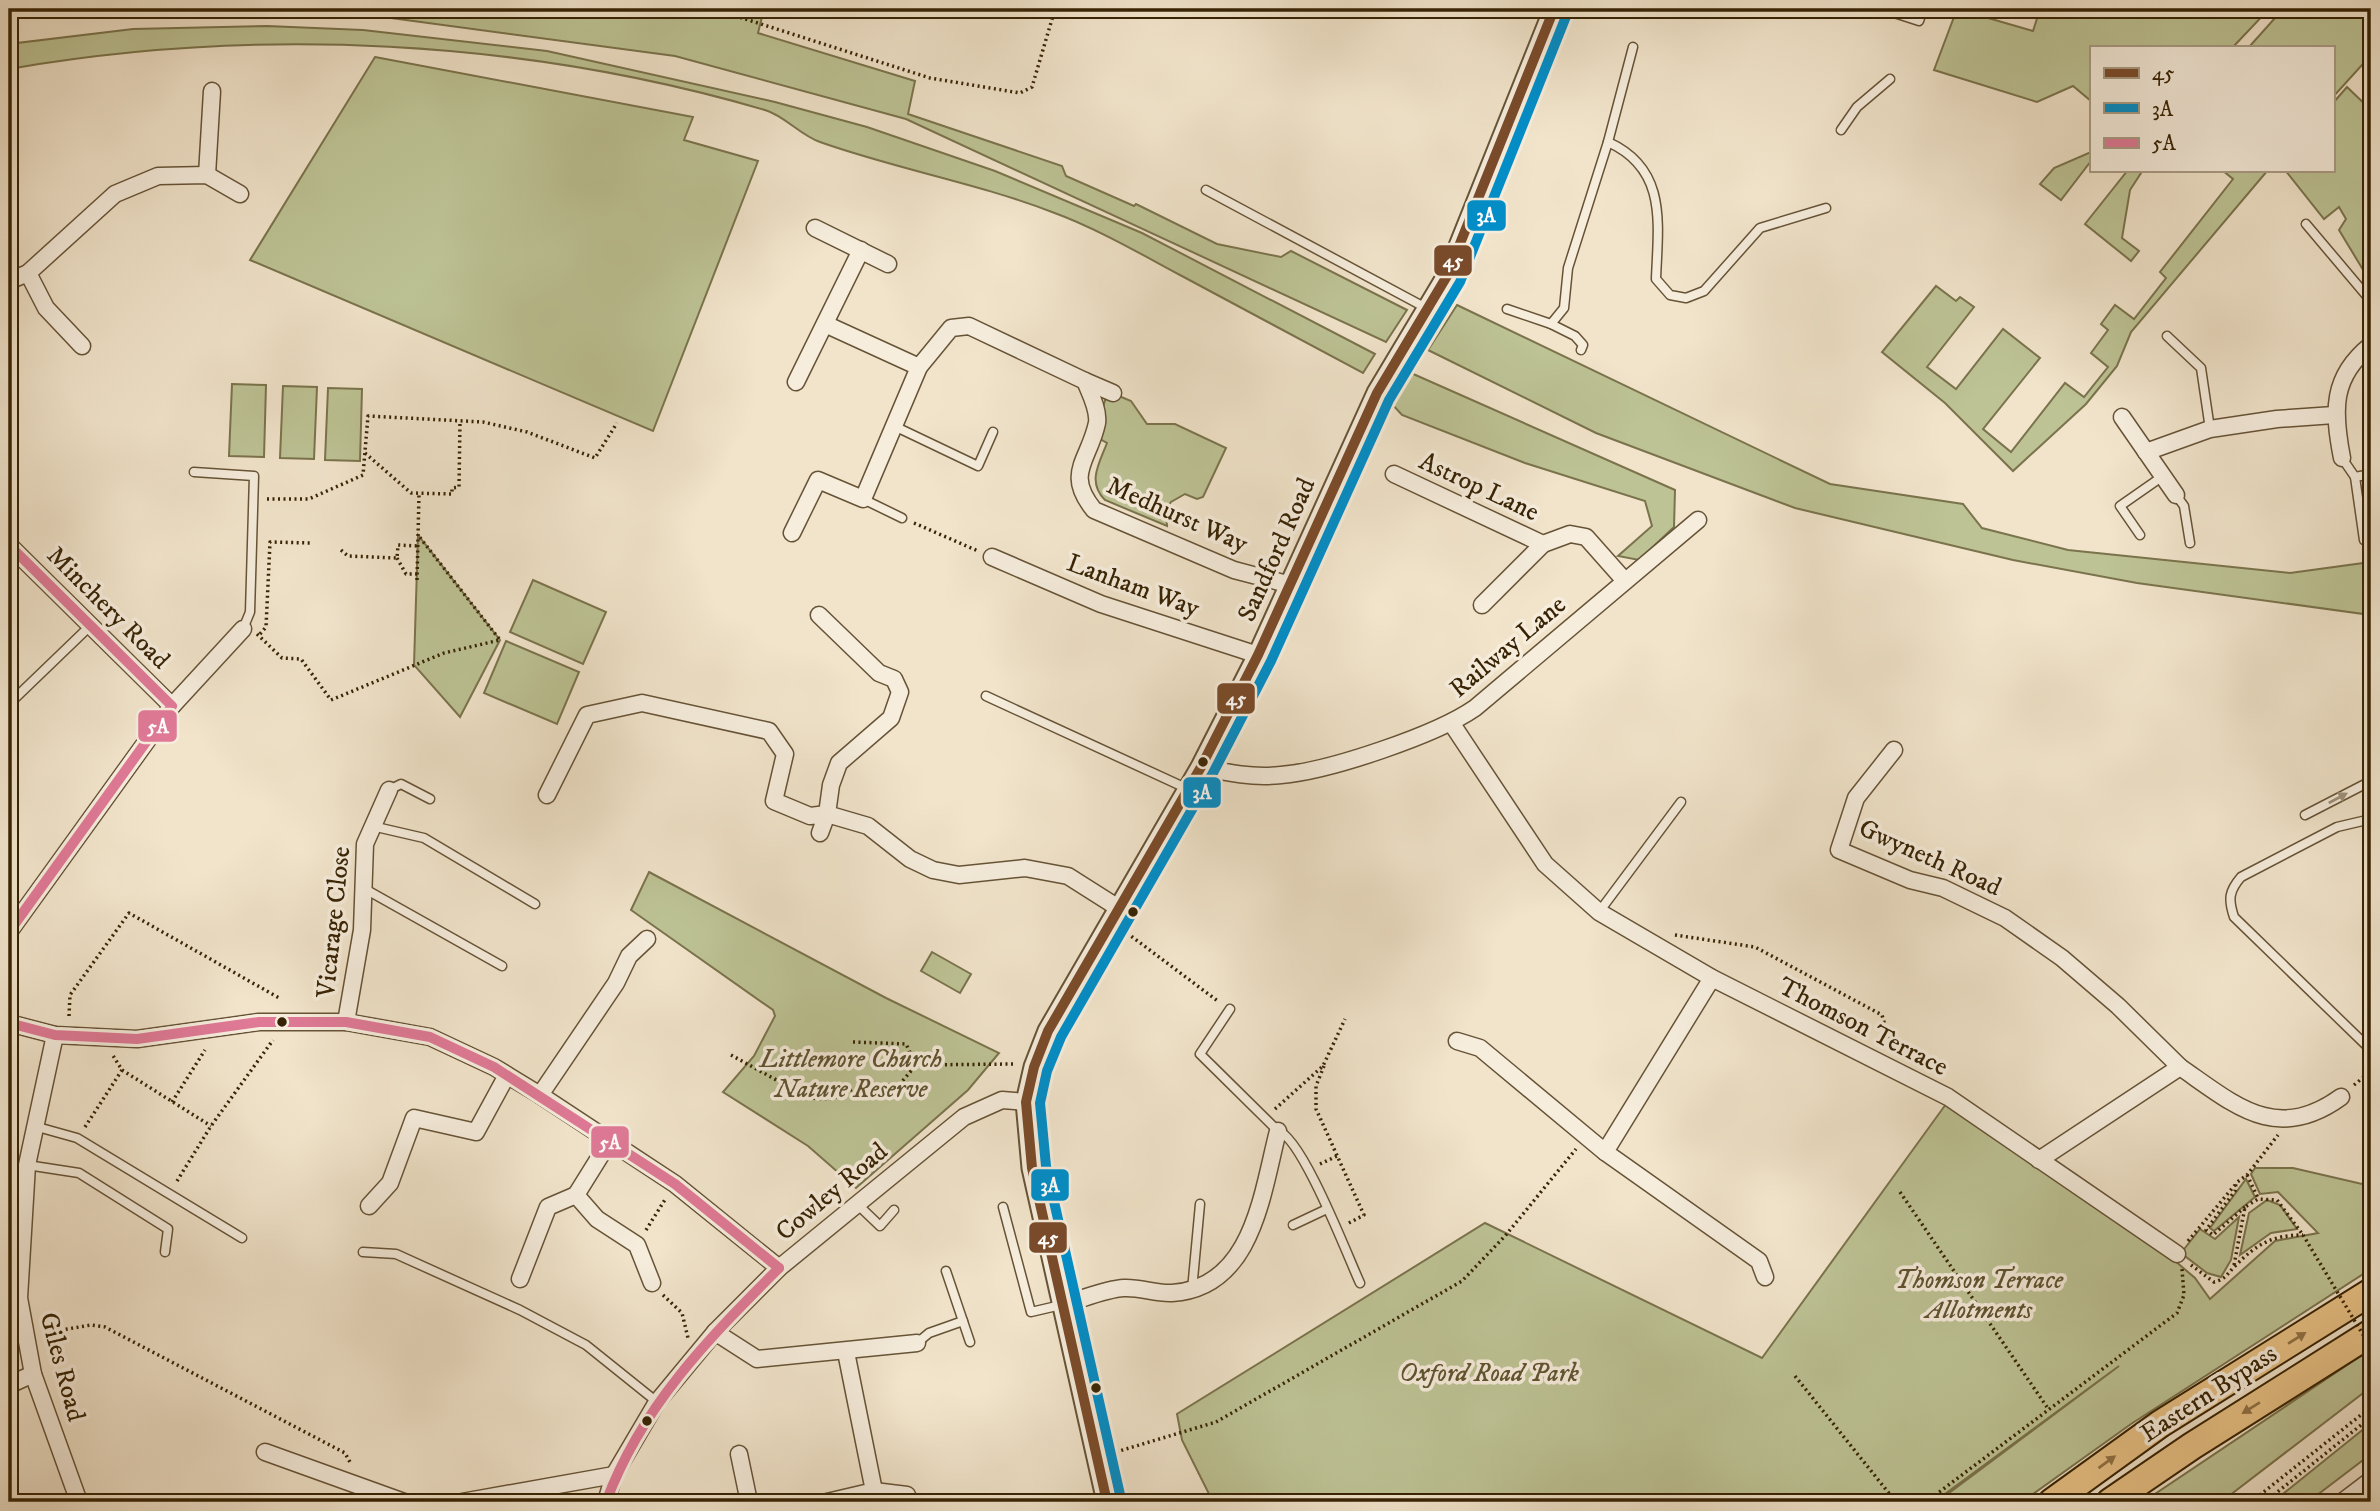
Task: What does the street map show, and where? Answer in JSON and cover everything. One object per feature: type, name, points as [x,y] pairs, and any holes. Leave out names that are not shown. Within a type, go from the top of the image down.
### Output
[{"type":"highway","name":"Eastern Bypass","points":[[2052,1502],[2160,1424],[2371,1292]]},
{"type":"highway","name":"Eastern Bypass","points":[[2110,1502],[2192,1446],[2371,1333]]},
{"type":"street","name":"Sandford Road","points":[[1107,1502],[1032,1168],[1026,1102],[1034,1067],[1048,1031],[1201,767],[1291,585],[1377,393],[1424,314],[1464,236],[1554,9]]},
{"type":"street","points":[[207,175],[212,92]]},
{"type":"street","points":[[9,281],[28,273],[115,194],[158,176],[207,175],[240,194]]},
{"type":"street","points":[[815,228],[888,264]]},
{"type":"street","points":[[796,382],[861,250]]},
{"type":"street","points":[[28,273],[47,308],[82,346]]},
{"type":"street","points":[[825,324],[919,367]]},
{"type":"street","points":[[792,533],[818,481],[863,499],[892,425],[919,367],[951,328],[969,326],[1113,393]]},
{"type":"street","points":[[2342,458],[2334,415],[2342,383],[2354,359],[2371,345]]},
{"type":"street","name":"Medhurst Way","points":[[1085,381],[1097,421],[1077,478],[1083,497],[1094,510],[1234,570],[1291,585]]},
{"type":"street","points":[[2146,452],[2210,429],[2277,419],[2334,415]]},
{"type":"street","points":[[2122,417],[2176,495]]},
{"type":"street","name":"Astrop Lane","points":[[1394,474],[1544,544]]},
{"type":"street","name":"Railway Lane","points":[[1201,767],[1245,776],[1282,775],[1320,768],[1452,724],[1475,708],[1698,520]]},
{"type":"street","name":"Astrop Lane","points":[[1482,606],[1544,544],[1570,534],[1586,537],[1625,581]]},
{"type":"street","name":"Minchery Road","points":[[9,545],[172,706]]},
{"type":"street","name":"Lanham Way","points":[[992,557],[1101,604],[1258,655]]},
{"type":"street","points":[[819,615],[879,673],[894,679],[900,692],[891,718],[839,763],[820,833]]},
{"type":"street","points":[[9,932],[172,706],[249,629]]},
{"type":"street","points":[[547,795],[587,715],[642,703],[769,731],[785,754],[774,801],[810,816],[827,814],[868,827],[910,859],[933,870],[959,875],[1025,868],[1068,876],[1116,915]]},
{"type":"street","name":"Thomson Terrace","points":[[1452,724],[1530,845],[1568,888],[1599,912],[1712,978],[1948,1097],[2177,1254]]},
{"type":"street","name":"Gwyneth Road","points":[[1894,750],[1857,798],[1839,850],[1910,880],[1943,888],[2005,918],[2062,958],[2118,1006],[2180,1067]]},
{"type":"street","name":"Vicarage Close","points":[[346,1022],[365,889],[365,844],[389,790]]},
{"type":"street","points":[[540,1094],[616,984],[629,956],[647,939]]},
{"type":"street","points":[[1605,1152],[1712,978]]},
{"type":"street","points":[[9,1023],[55,1035],[137,1039],[259,1022],[346,1022],[430,1037],[540,1094],[675,1184],[779,1268]]},
{"type":"street","name":"Giles Road","points":[[55,1035],[27,1166],[19,1298],[33,1374],[79,1502]]},
{"type":"street","points":[[1457,1041],[1480,1048],[1605,1152],[1759,1261],[1765,1277]]},
{"type":"street","points":[[2039,1160],[2180,1067],[2241,1108],[2266,1119],[2290,1120],[2320,1113],[2341,1097]]},
{"type":"street","points":[[369,1206],[390,1183],[414,1118],[477,1132],[507,1075]]},
{"type":"street","name":"Cowley Road","points":[[606,1502],[614,1475],[657,1402],[715,1332],[779,1268],[856,1202],[964,1116],[1002,1100],[1026,1102]]},
{"type":"street","points":[[1061,1305],[1123,1288],[1170,1293],[1192,1290],[1219,1277],[1238,1258],[1253,1227],[1278,1131]]},
{"type":"street","points":[[520,1279],[548,1208],[576,1195],[609,1142]]},
{"type":"street","points":[[576,1195],[597,1219],[637,1245],[652,1283]]},
{"type":"street","points":[[715,1332],[757,1359],[917,1343]]},
{"type":"street","points":[[846,1352],[874,1491]]},
{"type":"street","points":[[9,1385],[33,1374]]},
{"type":"street","points":[[265,1452],[404,1502]]},
{"type":"street","points":[[739,1454],[749,1502]]},
{"type":"street","points":[[462,1502],[614,1475]]},
{"type":"street","points":[[2342,1502],[2371,1480]]},
{"type":"street","points":[[827,1502],[874,1491],[914,1499]]},
{"type":"lane","points":[[1882,9],[1919,22],[1923,9]]},
{"type":"lane","points":[[1551,324],[1564,308],[1568,268],[1608,142],[1633,47]]},
{"type":"lane","points":[[1841,130],[1857,107],[1890,79]]},
{"type":"lane","points":[[1608,142],[1625,150],[1656,191],[1656,279],[1670,295],[1686,298],[1704,290],[1760,228],[1826,208]]},
{"type":"lane","points":[[1206,190],[1424,314]]},
{"type":"lane","points":[[2306,224],[2371,301]]},
{"type":"lane","points":[[1507,309],[1551,324],[1581,341],[1581,350]]},
{"type":"lane","points":[[2166,336],[2201,368],[2210,429]]},
{"type":"lane","points":[[892,425],[978,466],[993,432]]},
{"type":"lane","points":[[2342,458],[2356,477],[2364,540]]},
{"type":"lane","points":[[194,472],[254,476],[249,629]]},
{"type":"lane","points":[[2356,477],[2371,474]]},
{"type":"lane","points":[[2140,536],[2120,506],[2163,476]]},
{"type":"lane","points":[[2176,495],[2184,506],[2190,543]]},
{"type":"lane","points":[[863,499],[902,517]]},
{"type":"lane","points":[[9,704],[90,626]]},
{"type":"lane","points":[[986,696],[1188,789]]},
{"type":"lane","points":[[2305,815],[2371,782]]},
{"type":"lane","points":[[389,790],[401,783],[430,799]]},
{"type":"lane","points":[[1599,912],[1681,802]]},
{"type":"lane","points":[[2371,819],[2337,827],[2241,877],[2230,890],[2229,902],[2234,917],[2371,1049]]},
{"type":"lane","points":[[372,826],[424,838],[535,904]]},
{"type":"lane","points":[[365,889],[502,966]]},
{"type":"lane","points":[[1230,1009],[1200,1054],[1278,1131],[1288,1137],[1309,1169],[1360,1283]]},
{"type":"lane","points":[[34,1126],[77,1138],[242,1238]]},
{"type":"lane","points":[[27,1166],[79,1173],[168,1228],[165,1252]]},
{"type":"lane","points":[[856,1202],[880,1226],[894,1210]]},
{"type":"lane","points":[[1192,1290],[1200,1205]]},
{"type":"lane","points":[[1003,1207],[1031,1312],[1061,1305]]},
{"type":"lane","points":[[1293,1225],[1327,1209]]},
{"type":"lane","points":[[363,1252],[396,1254],[520,1310],[586,1345],[657,1402]]},
{"type":"lane","points":[[947,1271],[970,1342]]},
{"type":"lane","points":[[917,1343],[929,1333],[963,1321]]},
{"type":"path","points":[[714,9],[930,78],[1020,93],[1031,87],[1055,9]]},
{"type":"path","points":[[253,499],[309,499],[363,475],[368,416],[460,421],[527,432],[595,458],[617,423]]},
{"type":"path","points":[[365,453],[411,494],[452,495],[452,488],[459,487],[460,421]]},
{"type":"path","points":[[418,546],[398,545],[397,558],[406,574],[417,577],[418,546],[419,494]]},
{"type":"path","points":[[902,517],[992,557]]},
{"type":"path","points":[[249,629],[282,658],[301,659],[331,700],[444,653],[500,640],[418,535]]},
{"type":"path","points":[[249,629],[266,627],[270,542],[313,543]]},
{"type":"path","points":[[341,550],[348,556],[397,558]]},
{"type":"path","points":[[69,1016],[70,995],[129,913],[281,999]]},
{"type":"path","points":[[1116,915],[1230,1009]]},
{"type":"path","points":[[1664,933],[1755,947],[1882,1015],[1898,1073]]},
{"type":"path","points":[[1336,1229],[1364,1215],[1316,1110],[1316,1086],[1345,1019]]},
{"type":"path","points":[[170,1192],[211,1126],[285,1022]]},
{"type":"path","points":[[102,1037],[122,1070],[211,1126]]},
{"type":"path","points":[[853,1042],[906,1044],[916,1065]]},
{"type":"path","points":[[172,1102],[205,1050]]},
{"type":"path","points":[[731,1055],[809,1098],[831,1099],[855,1088],[900,1084],[916,1065],[1013,1064]]},
{"type":"path","points":[[1265,1118],[1324,1066]]},
{"type":"path","points":[[77,1138],[122,1070]]},
{"type":"path","points":[[2177,1254],[2236,1183],[2248,1175],[2290,1120]]},
{"type":"path","points":[[1097,1457],[1216,1422],[1462,1281],[1505,1236],[1586,1136]]},
{"type":"path","points":[[1309,1169],[1337,1156]]},
{"type":"path","points":[[2248,1175],[2258,1199]]},
{"type":"path","points":[[2236,1183],[2235,1191],[2206,1230],[2213,1235],[2258,1199],[2277,1200],[2303,1235],[2371,1348]]},
{"type":"path","points":[[637,1245],[675,1184]]},
{"type":"path","points":[[1900,1192],[2049,1410]]},
{"type":"path","points":[[2234,1267],[2245,1207]]},
{"type":"path","points":[[2177,1254],[2214,1282],[2225,1279],[2234,1267],[2262,1243],[2278,1235],[2303,1235]]},
{"type":"path","points":[[1926,1502],[2177,1312],[2184,1295],[2185,1279],[2177,1254]]},
{"type":"path","points":[[652,1283],[682,1313],[688,1340],[695,1355]]},
{"type":"path","points":[[24,1336],[92,1325],[105,1327],[345,1452],[352,1465]]},
{"type":"path","points":[[1795,1376],[1896,1502]]},
{"type":"path","points":[[2251,1502],[2371,1407]]},
{"type":"path","points":[[2265,1502],[2371,1417]]},
{"type":"green space","points":[[324,9],[764,9],[758,33],[915,81],[908,114],[1062,166],[1066,176],[1134,206],[1136,204],[1217,244],[1281,257],[1291,251],[1407,310],[1386,342],[906,119],[675,56]]},
{"type":"green space","points":[[1957,9],[2033,31],[2040,9],[2269,9],[2234,46],[2090,46],[2090,100],[2073,86],[2037,102],[1934,70]]},
{"type":"green space","points":[[2283,9],[2371,9],[2371,55],[2334,96],[2334,46],[2250,46]]},
{"type":"green space","points":[[267,26],[363,30],[547,51],[775,102],[867,127],[995,171],[1142,233],[1375,354],[1363,373],[1068,218],[995,193],[820,142],[765,110],[673,86],[580,68],[485,54],[293,44],[198,47],[9,69],[9,44],[133,29]]},
{"type":"green space","points":[[375,57],[693,117],[684,140],[758,161],[653,431],[250,260]]},
{"type":"green space","points":[[2347,87],[2371,110],[2371,283],[2339,230],[2346,219],[2339,207],[2324,219],[2287,172],[2334,172],[2334,102]]},
{"type":"green space","points":[[2090,152],[2090,162],[2061,200],[2040,184],[2054,168]]},
{"type":"green space","points":[[2126,172],[2142,172],[2130,190],[2122,238],[2139,251],[2131,261],[2085,224]]},
{"type":"green space","points":[[2224,172],[2266,172],[2131,332],[2117,366],[2086,404],[2013,471],[1945,403],[1882,352],[1936,286],[1956,301],[1960,297],[1974,307],[1927,367],[1956,389],[2003,329],[2040,358],[1983,429],[2011,452],[2065,383],[2084,397],[2108,367],[2091,353],[2108,330],[2101,324],[2115,305],[2134,319],[2166,278],[2160,272],[2233,179]]},
{"type":"green space","points":[[1457,305],[1830,484],[1963,504],[1982,528],[2068,550],[2290,573],[2371,562],[2371,615],[2137,583],[2013,560],[1795,508],[1596,433],[1428,350]]},
{"type":"green space","points":[[1411,373],[1675,490],[1674,527],[1639,560],[1618,556],[1652,526],[1645,501],[1525,463],[1402,415],[1390,402]]},
{"type":"green space","points":[[232,384],[266,385],[264,457],[229,456]]},
{"type":"green space","points":[[283,386],[317,387],[314,459],[280,458]]},
{"type":"green space","points":[[328,388],[362,389],[360,461],[325,460]]},
{"type":"green space","points":[[1119,396],[1131,401],[1147,424],[1175,424],[1226,448],[1203,497],[1197,499],[1185,494],[1171,502],[1166,509],[1167,526],[1105,500],[1097,486],[1096,473],[1107,443],[1100,439],[1104,403],[1106,398]]},
{"type":"green space","points":[[418,535],[500,640],[460,717],[414,665]]},
{"type":"green space","points":[[533,580],[606,612],[583,664],[510,632]]},
{"type":"green space","points":[[506,641],[579,672],[557,724],[484,693]]},
{"type":"green space","name":"Littlemore Church Nature Reserve","points":[[649,872],[886,998],[999,1053],[968,1090],[856,1188],[808,1146],[723,1092],[754,1056],[775,1016],[773,1010],[631,910]]},
{"type":"green space","points":[[932,952],[971,974],[960,993],[921,971]]},
{"type":"green space","points":[[1946,1104],[2174,1260],[2195,1278],[2210,1299],[2275,1241],[2318,1233],[2278,1192],[2260,1194],[2251,1174],[2255,1168],[2293,1168],[2371,1186],[2371,1269],[2131,1424],[2022,1502],[1937,1502],[2119,1366],[1934,1502],[1213,1502],[1182,1440],[1177,1414],[1485,1223],[1762,1358]]},
{"type":"green space","points":[[2246,1179],[2255,1197],[2214,1231],[2210,1228]]},
{"type":"green space","points":[[2267,1200],[2280,1205],[2297,1229],[2271,1233],[2240,1255],[2249,1213]]},
{"type":"green space","points":[[2239,1217],[2231,1260],[2221,1277],[2207,1273],[2181,1253],[2200,1229],[2215,1239]]},
{"type":"green space","points":[[2371,1349],[2371,1387],[2221,1502],[2143,1502]]},
{"type":"green space","points":[[2371,1423],[2371,1454],[2308,1502],[2273,1502]]},
{"type":"transit line","name":"45","points":[[1107,1502],[1032,1168],[1026,1102],[1034,1067],[1048,1031],[1201,767],[1258,655],[1377,393],[1447,276],[1554,9]]},
{"type":"transit line","name":"3A","points":[[1121,1499],[1046,1166],[1040,1103],[1047,1071],[1061,1037],[1213,773],[1271,661],[1389,400],[1460,282],[1567,14]]},
{"type":"transit line","name":"5A","points":[[9,545],[172,706],[9,932]]},
{"type":"transit line","name":"5A","points":[[9,1023],[55,1035],[137,1039],[259,1022],[346,1022],[430,1037],[494,1067],[675,1184],[779,1268]]},
{"type":"transit line","name":"5A","points":[[606,1502],[638,1435],[657,1405],[702,1348],[779,1268]]},
{"type":"park label","name":"Thomson Terrace Allotments","points":[[1979,1295]]},
{"type":"park label","name":"Oxford Road Park","points":[[1489,1373]]}]
